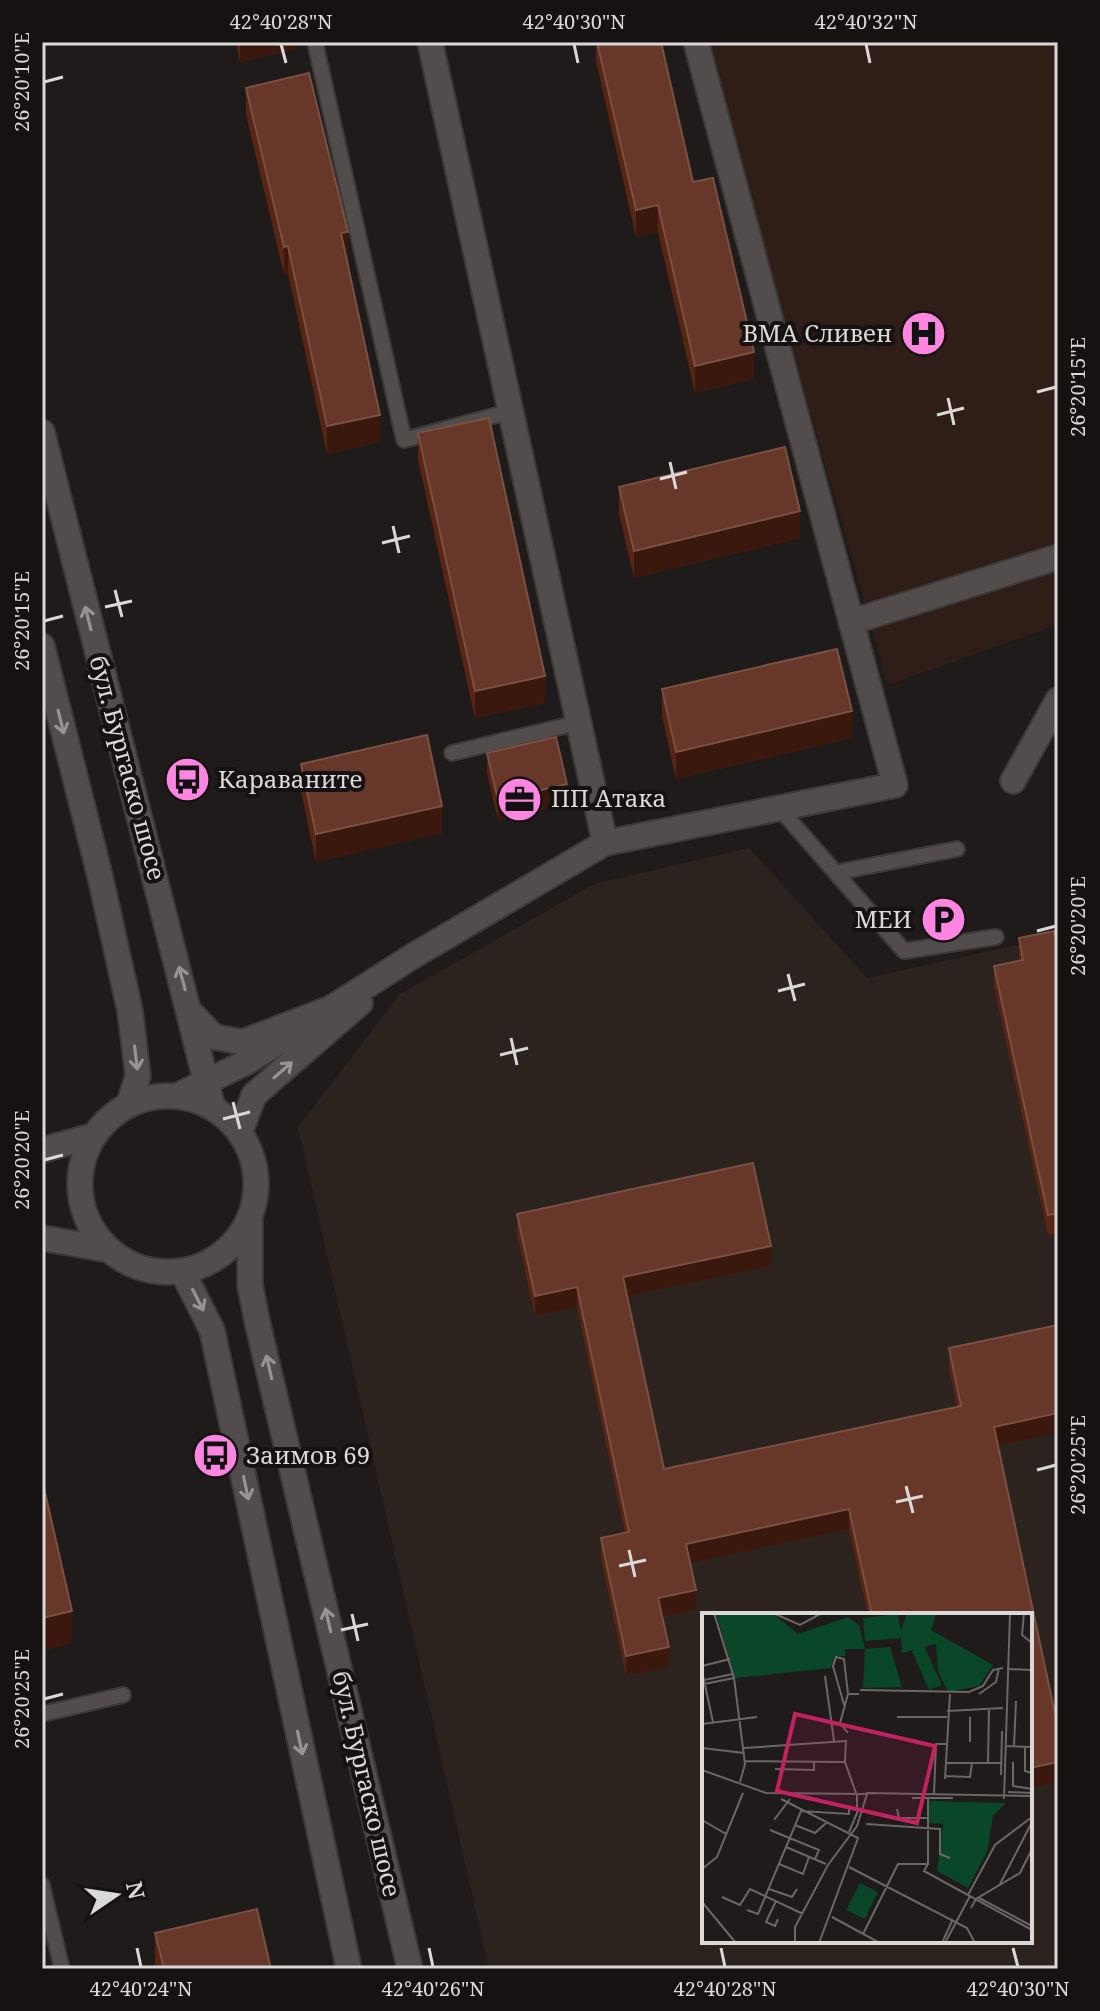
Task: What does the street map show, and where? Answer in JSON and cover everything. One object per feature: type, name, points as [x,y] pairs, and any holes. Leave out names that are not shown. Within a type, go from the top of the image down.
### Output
[{"type":"main road","points":[[430,42],[605,843]]},
{"type":"main road","points":[[209,1093],[240,1132],[251,1153],[257,1176],[250,1223],[232,1245],[210,1262],[182,1271],[148,1270],[131,1264],[110,1250],[93,1231],[81,1199],[81,1165],[93,1136],[110,1116],[129,1104],[153,1096],[209,1093],[247,1062],[324,1011],[605,843],[895,785],[696,42]]},
{"type":"main road","name":"бул. Бургаско шосе","points":[[42,432],[192,1014],[209,1093]]},
{"type":"main road","points":[[851,622],[1058,557]]},
{"type":"main road","points":[[42,646],[100,876],[130,1011],[138,1076],[129,1104]]},
{"type":"main road","points":[[1013,781],[1058,700]]},
{"type":"main road","points":[[240,1132],[254,1095],[413,956]]},
{"type":"main road","points":[[192,1014],[214,1037],[243,1042],[324,1011]]},
{"type":"main road","points":[[42,1150],[93,1136]]},
{"type":"main road","name":"бул. Бургаско шосе","points":[[250,1223],[250,1285],[257,1321],[410,1969]]},
{"type":"main road","points":[[42,1238],[110,1250]]},
{"type":"main road","points":[[182,1271],[212,1330],[349,1969]]},
{"type":"lane","points":[[315,42],[404,440],[512,411]]},
{"type":"lane","points":[[452,753],[581,722]]},
{"type":"lane","points":[[780,809],[904,951],[996,937]]},
{"type":"lane","points":[[838,872],[957,849]]},
{"type":"lane","points":[[42,1714],[123,1695]]},
{"type":"lane","points":[[42,1885],[62,1969]]},
{"type":"shaded area","name":"ВМА Сливен","points":[[705,42],[1058,42],[1058,625],[888,685]]},
{"type":"shaded area","points":[[749,848],[867,978],[1058,936],[1058,1969],[489,1969],[298,1127],[400,994],[594,884]]},
{"type":"building","points":[[597,42],[661,42],[693,182],[713,178],[754,352],[695,366],[658,205],[636,210]]},
{"type":"building","points":[[309,73],[348,232],[341,233],[380,415],[327,426],[288,246],[284,247],[246,88]]},
{"type":"building","points":[[489,418],[545,676],[475,691],[418,433]]},
{"type":"building","points":[[785,447],[800,511],[634,551],[619,487]]},
{"type":"building","points":[[837,649],[852,711],[676,752],[662,689]]},
{"type":"building","points":[[427,735],[442,806],[316,834],[301,764]]},
{"type":"building","points":[[556,737],[567,784],[498,800],[487,753]]},
{"type":"building","points":[[1054,931],[1058,948],[1058,1213],[1048,1215],[994,966],[1023,960],[1019,938]]},
{"type":"building","points":[[753,1163],[771,1246],[623,1277],[664,1469],[961,1406],[949,1348],[1058,1325],[1058,1413],[994,1427],[1058,1728],[1058,1762],[1032,1768],[1032,1613],[872,1613],[849,1509],[686,1544],[696,1590],[658,1598],[669,1647],[626,1656],[601,1538],[629,1532],[577,1287],[535,1296],[517,1214]]},
{"type":"building","points":[[42,1479],[72,1611],[42,1618]]},
{"type":"building","points":[[257,1909],[271,1969],[164,1969],[155,1933]]},
{"type":"place","name":"ВМА Сливен","points":[[923,334]]},
{"type":"place","name":"Караваните","points":[[187,780]]},
{"type":"place","name":"ПП Атака","points":[[520,799]]},
{"type":"place","name":"МЕИ","points":[[943,920]]},
{"type":"place","name":"Заимов 69","points":[[215,1456]]}]
